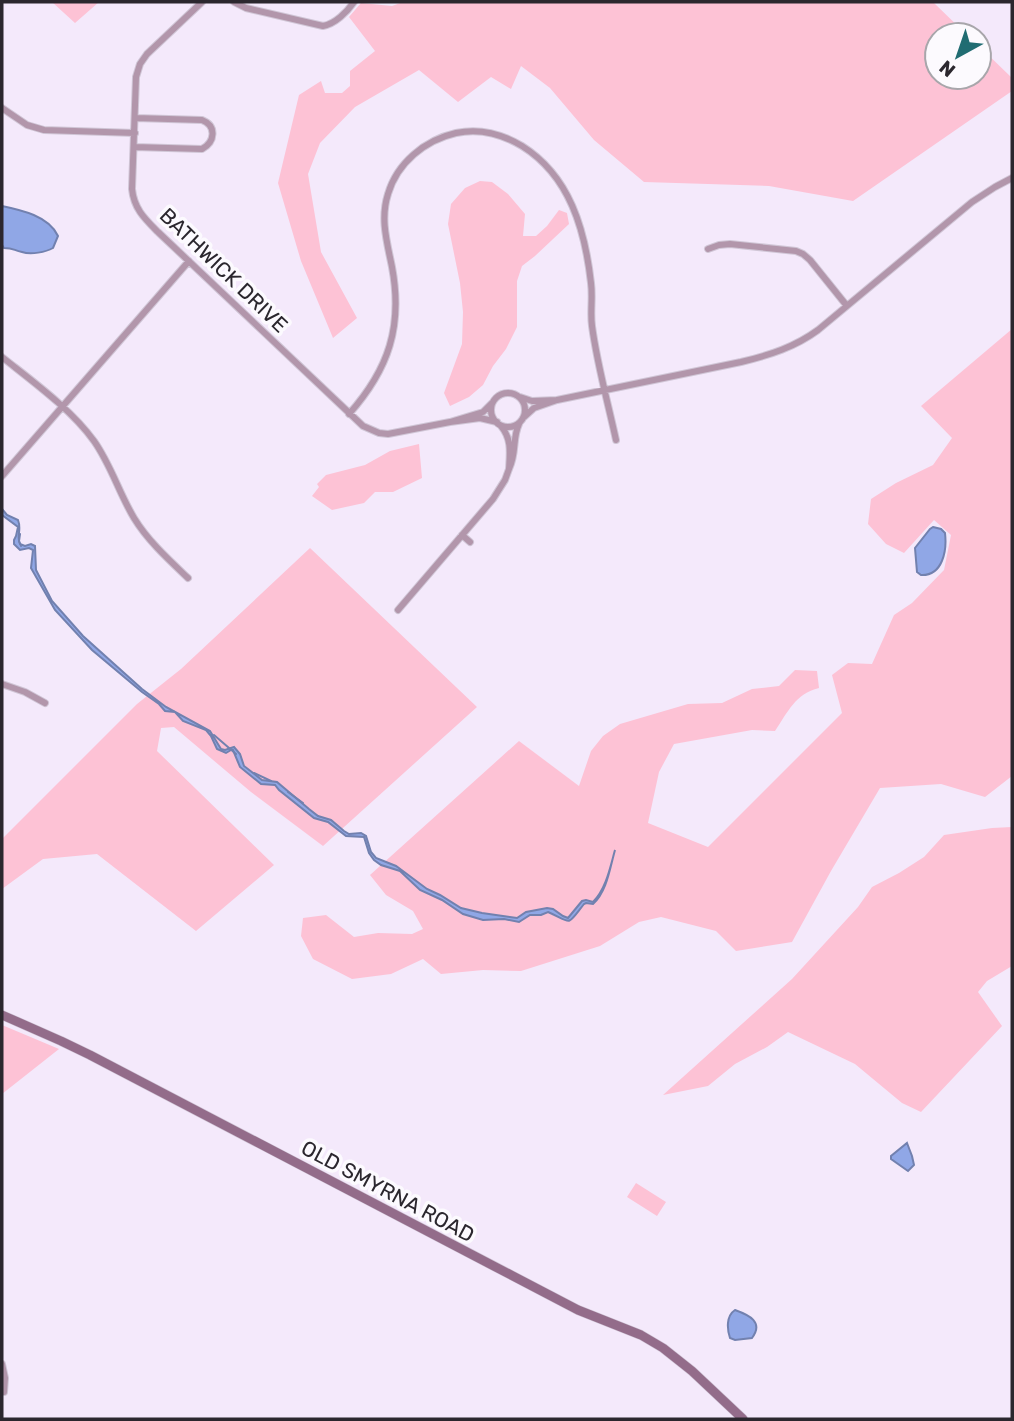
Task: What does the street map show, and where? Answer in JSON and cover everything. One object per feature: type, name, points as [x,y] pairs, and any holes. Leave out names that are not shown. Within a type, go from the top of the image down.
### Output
[{"type":"street","name":"BATHWICK DRIVE","points":[[202,2],[147,54],[140,64],[136,77],[132,189],[137,208],[150,225],[367,428],[384,434],[480,418],[498,423]]},
{"type":"street","points":[[234,2],[246,8],[323,26],[338,19],[354,2]]},
{"type":"street","points":[[2,108],[39,129],[135,133]]},
{"type":"street","points":[[134,147],[199,149],[207,146],[213,135],[208,123],[202,120],[135,118]]},
{"type":"street","points":[[349,414],[368,392],[379,373],[394,331],[396,292],[384,223],[390,188],[400,170],[419,150],[442,137],[466,131],[481,132],[512,140],[526,149],[549,169],[570,200],[581,228],[590,276],[592,324],[616,440]]},
{"type":"street","points":[[498,423],[511,427],[534,408],[557,400],[741,362],[793,346],[811,335],[972,202],[1012,178]]},
{"type":"street","points":[[708,249],[730,244],[796,251],[810,260],[847,306]]},
{"type":"street","points":[[2,476],[189,261]]},
{"type":"street","points":[[2,357],[84,429],[99,448],[128,508],[144,532],[188,579]]},
{"type":"street","points":[[509,470],[510,442],[491,411],[494,402],[504,394],[532,401],[557,400]]},
{"type":"street","points":[[398,610],[499,491],[514,455],[516,430],[525,413],[521,399],[516,395]]},
{"type":"street","name":"BATHWICK DRIVE","points":[[450,422],[483,412],[494,402]]},
{"type":"street","points":[[462,535],[470,542]]},
{"type":"street","points":[[2,684],[45,703]]},
{"type":"street","name":"OLD SMYRNA ROAD","points":[[2,1015],[90,1055],[578,1310],[652,1341],[680,1361],[743,1419]]},
{"type":"street","points":[[2,1364],[4,1392]]},
{"type":"shaded area","points":[[52,2],[99,2],[75,23]]},
{"type":"shaded area","points":[[403,2],[933,2],[953,21],[923,21],[923,91],[993,91],[993,60],[1012,78],[1012,91],[853,201],[769,186],[644,182],[594,140],[550,88],[521,66],[511,89],[491,77],[458,102],[419,70],[355,107],[320,143],[308,174],[321,252],[357,318],[333,338],[301,261],[278,183],[299,95],[321,81],[325,93],[342,93],[350,86],[350,71],[375,51],[349,17],[361,3],[392,6]]},
{"type":"shaded area","points":[[480,181],[492,182],[508,194],[525,214],[523,236],[536,236],[559,210],[567,213],[569,224],[522,266],[517,281],[517,327],[506,349],[483,385],[469,397],[450,406],[444,393],[462,344],[463,312],[448,224],[451,204],[465,188]]},
{"type":"shaded area","points":[[1012,329],[1012,776],[985,797],[941,784],[880,788],[792,942],[736,951],[716,931],[661,917],[639,922],[600,946],[521,971],[483,970],[441,974],[423,959],[391,974],[352,979],[313,959],[301,936],[303,918],[326,915],[354,937],[378,933],[412,934],[423,929],[413,911],[386,895],[370,875],[519,741],[579,786],[591,751],[603,736],[620,724],[688,704],[722,703],[752,689],[779,686],[795,670],[817,671],[819,688],[798,699],[775,731],[752,730],[674,744],[659,772],[648,823],[708,847],[842,713],[832,675],[848,663],[872,664],[894,615],[912,603],[944,570],[951,535],[934,520],[904,553],[886,544],[868,524],[871,499],[933,465],[952,438],[921,406]]},
{"type":"shaded area","points":[[419,444],[422,478],[393,492],[375,492],[364,503],[332,510],[312,496],[319,487],[317,484],[326,475],[365,465],[390,451]]},
{"type":"shaded area","points":[[310,548],[477,707],[323,846],[251,792],[174,727],[161,728],[157,751],[274,865],[196,931],[97,854],[43,859],[2,889],[2,839],[137,704],[181,669]]},
{"type":"shaded area","points":[[1012,827],[1012,966],[987,981],[978,992],[1002,1026],[921,1112],[902,1103],[855,1064],[788,1032],[735,1064],[708,1086],[663,1095],[792,979],[858,907],[872,887],[924,857],[944,835]]},
{"type":"shaded area","points":[[2,1025],[59,1049],[2,1094]]},
{"type":"shaded area","points":[[636,1183],[666,1202],[657,1216],[627,1197]]},
{"type":"water","points":[[2,206],[34,215],[48,223],[58,236],[53,248],[30,253],[4,248]]},
{"type":"water","points":[[2,509],[7,515],[18,520],[20,544],[35,546],[36,570],[52,601],[83,636],[166,707],[210,731],[221,749],[234,747],[244,766],[262,780],[277,782],[318,816],[331,820],[349,834],[361,833],[366,836],[376,858],[396,866],[427,889],[461,908],[517,918],[526,912],[547,908],[568,918],[582,901],[593,902],[597,897],[607,878],[613,857],[605,886],[598,899],[593,904],[584,904],[569,921],[548,912],[530,915],[519,922],[504,919],[483,920],[463,914],[420,890],[400,871],[381,865],[369,853],[364,837],[346,836],[328,822],[314,818],[275,785],[261,784],[240,767],[233,750],[226,753],[217,749],[206,730],[183,721],[175,712],[165,711],[92,650],[55,610],[31,568],[33,550],[20,550],[14,544],[18,527],[2,515]]},
{"type":"water","points":[[933,527],[945,533],[944,554],[939,567],[921,575],[917,572],[915,548]]},
{"type":"water","points":[[907,1143],[914,1165],[908,1171],[891,1159],[891,1156]]},
{"type":"water","points":[[735,1310],[756,1323],[752,1338],[730,1338],[728,1323]]},
{"type":"waterway","points":[[20,534],[21,546]]},
{"type":"waterway","points":[[214,735],[236,754]]},
{"type":"waterway","points":[[254,773],[271,781]]},
{"type":"waterway","points":[[288,792],[303,803]]}]
